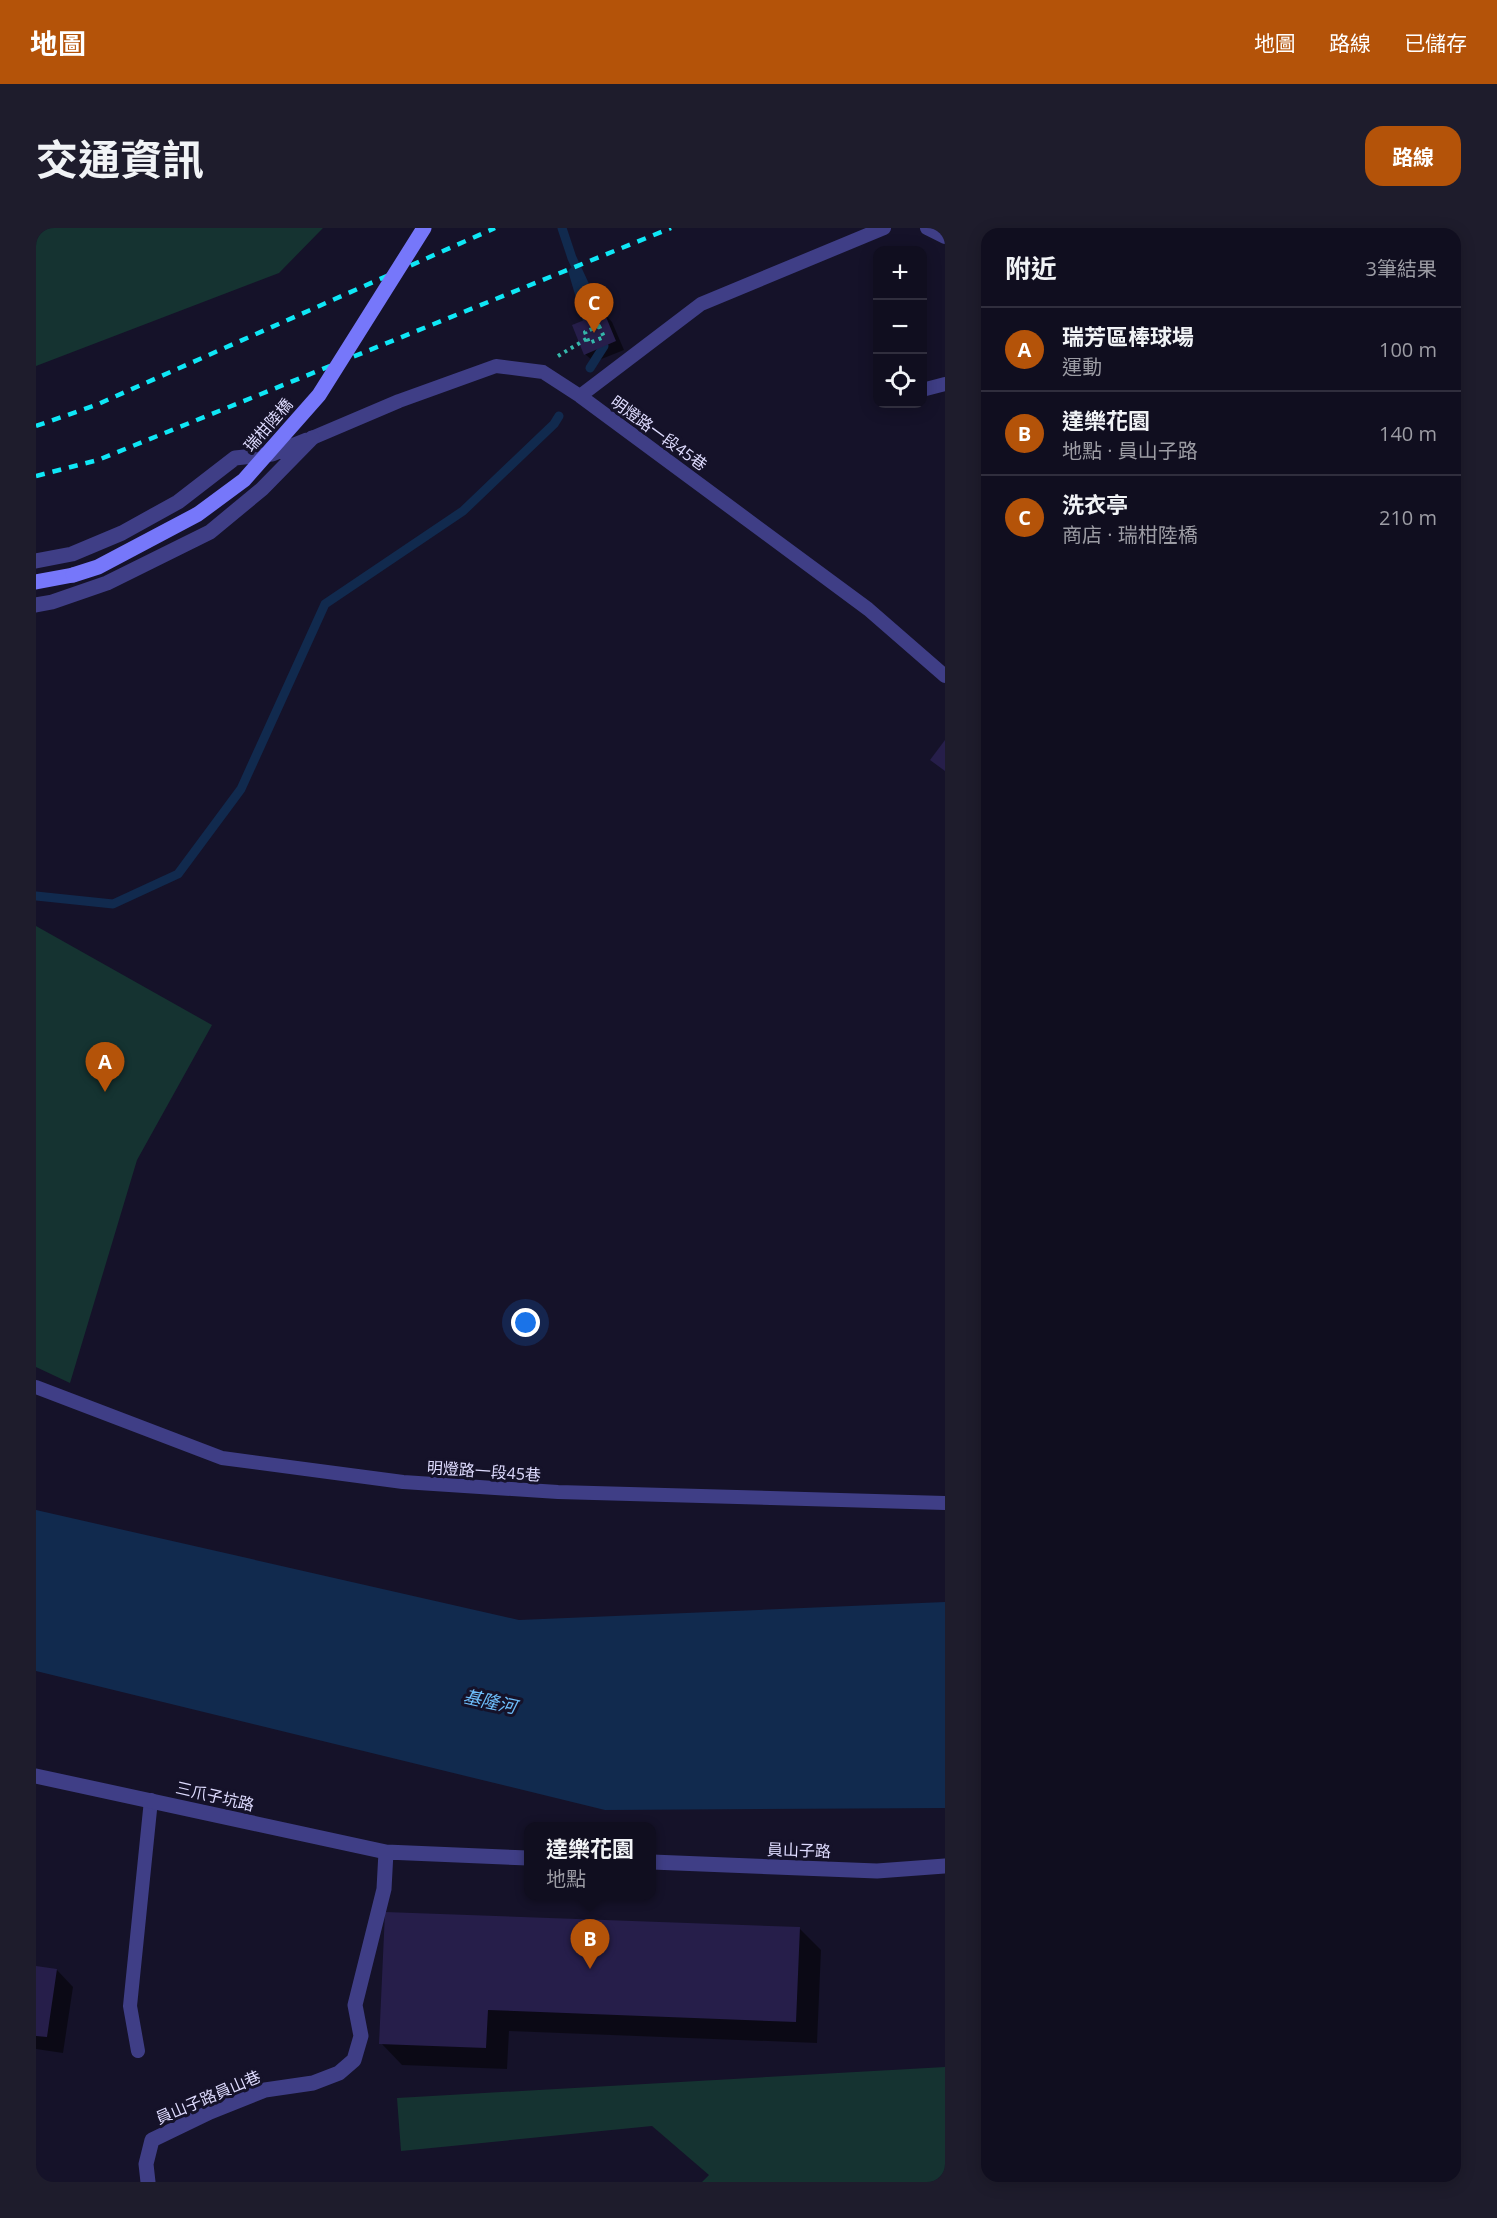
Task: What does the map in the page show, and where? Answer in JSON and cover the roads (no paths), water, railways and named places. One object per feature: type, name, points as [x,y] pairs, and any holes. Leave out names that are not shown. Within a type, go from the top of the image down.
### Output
[{"type":"main road","name":"瑞柑陸橋","points":[[36,582],[73,575],[98,567],[198,514],[244,480],[319,394],[424,228]]},
{"type":"street","points":[[36,561],[72,554],[122,533],[178,501],[236,458],[272,453],[312,438]]},
{"type":"street","points":[[36,605],[52,602],[106,583],[210,532],[262,489],[312,438]]},
{"type":"street","name":"三爪子坑路","points":[[36,1776],[386,1852]]},
{"type":"street","points":[[386,1852],[524,1858]]},
{"type":"street","name":"員山子路員山巷","points":[[148,2182],[146,2164],[152,2140],[210,2112],[265,2090],[313,2083],[339,2073],[354,2060],[361,2036],[355,2004],[384,1889],[386,1852]]},
{"type":"street","name":"員山子路","points":[[656,1862],[877,1870],[945,1866]]},
{"type":"lane","points":[[580,396],[701,304],[884,228]]},
{"type":"lane","points":[[927,228],[945,237]]},
{"type":"lane","name":"明燈路一段45巷","points":[[312,438],[399,401],[496,366],[543,372],[580,396],[868,609],[945,676]]},
{"type":"lane","points":[[927,389],[945,384]]},
{"type":"lane","name":"明燈路一段45巷","points":[[36,1387],[222,1458],[403,1482],[558,1492],[945,1503]]},
{"type":"lane","points":[[138,2051],[130,2006],[151,1800]]},
{"type":"water","name":"基隆河","points":[[36,1510],[519,1620],[945,1602],[945,1808],[605,1810],[36,1671]]},
{"type":"waterway","points":[[562,228],[572,258],[598,314]]},
{"type":"waterway","points":[[573,272],[587,319]]},
{"type":"waterway","points":[[590,368],[604,346]]},
{"type":"waterway","points":[[36,896],[113,904],[178,874],[241,789],[325,604],[463,511],[554,424],[559,416]]},
{"type":"railway","points":[[36,426],[96,405],[495,228]]},
{"type":"railway","points":[[36,476],[98,460],[671,228]]},
{"type":"place","name":"洗衣亭","points":[[594,333]]},
{"type":"place","name":"瑞芳區棒球場","points":[[105,1092]]},
{"type":"place","name":"達樂花園","points":[[590,1969]]}]
